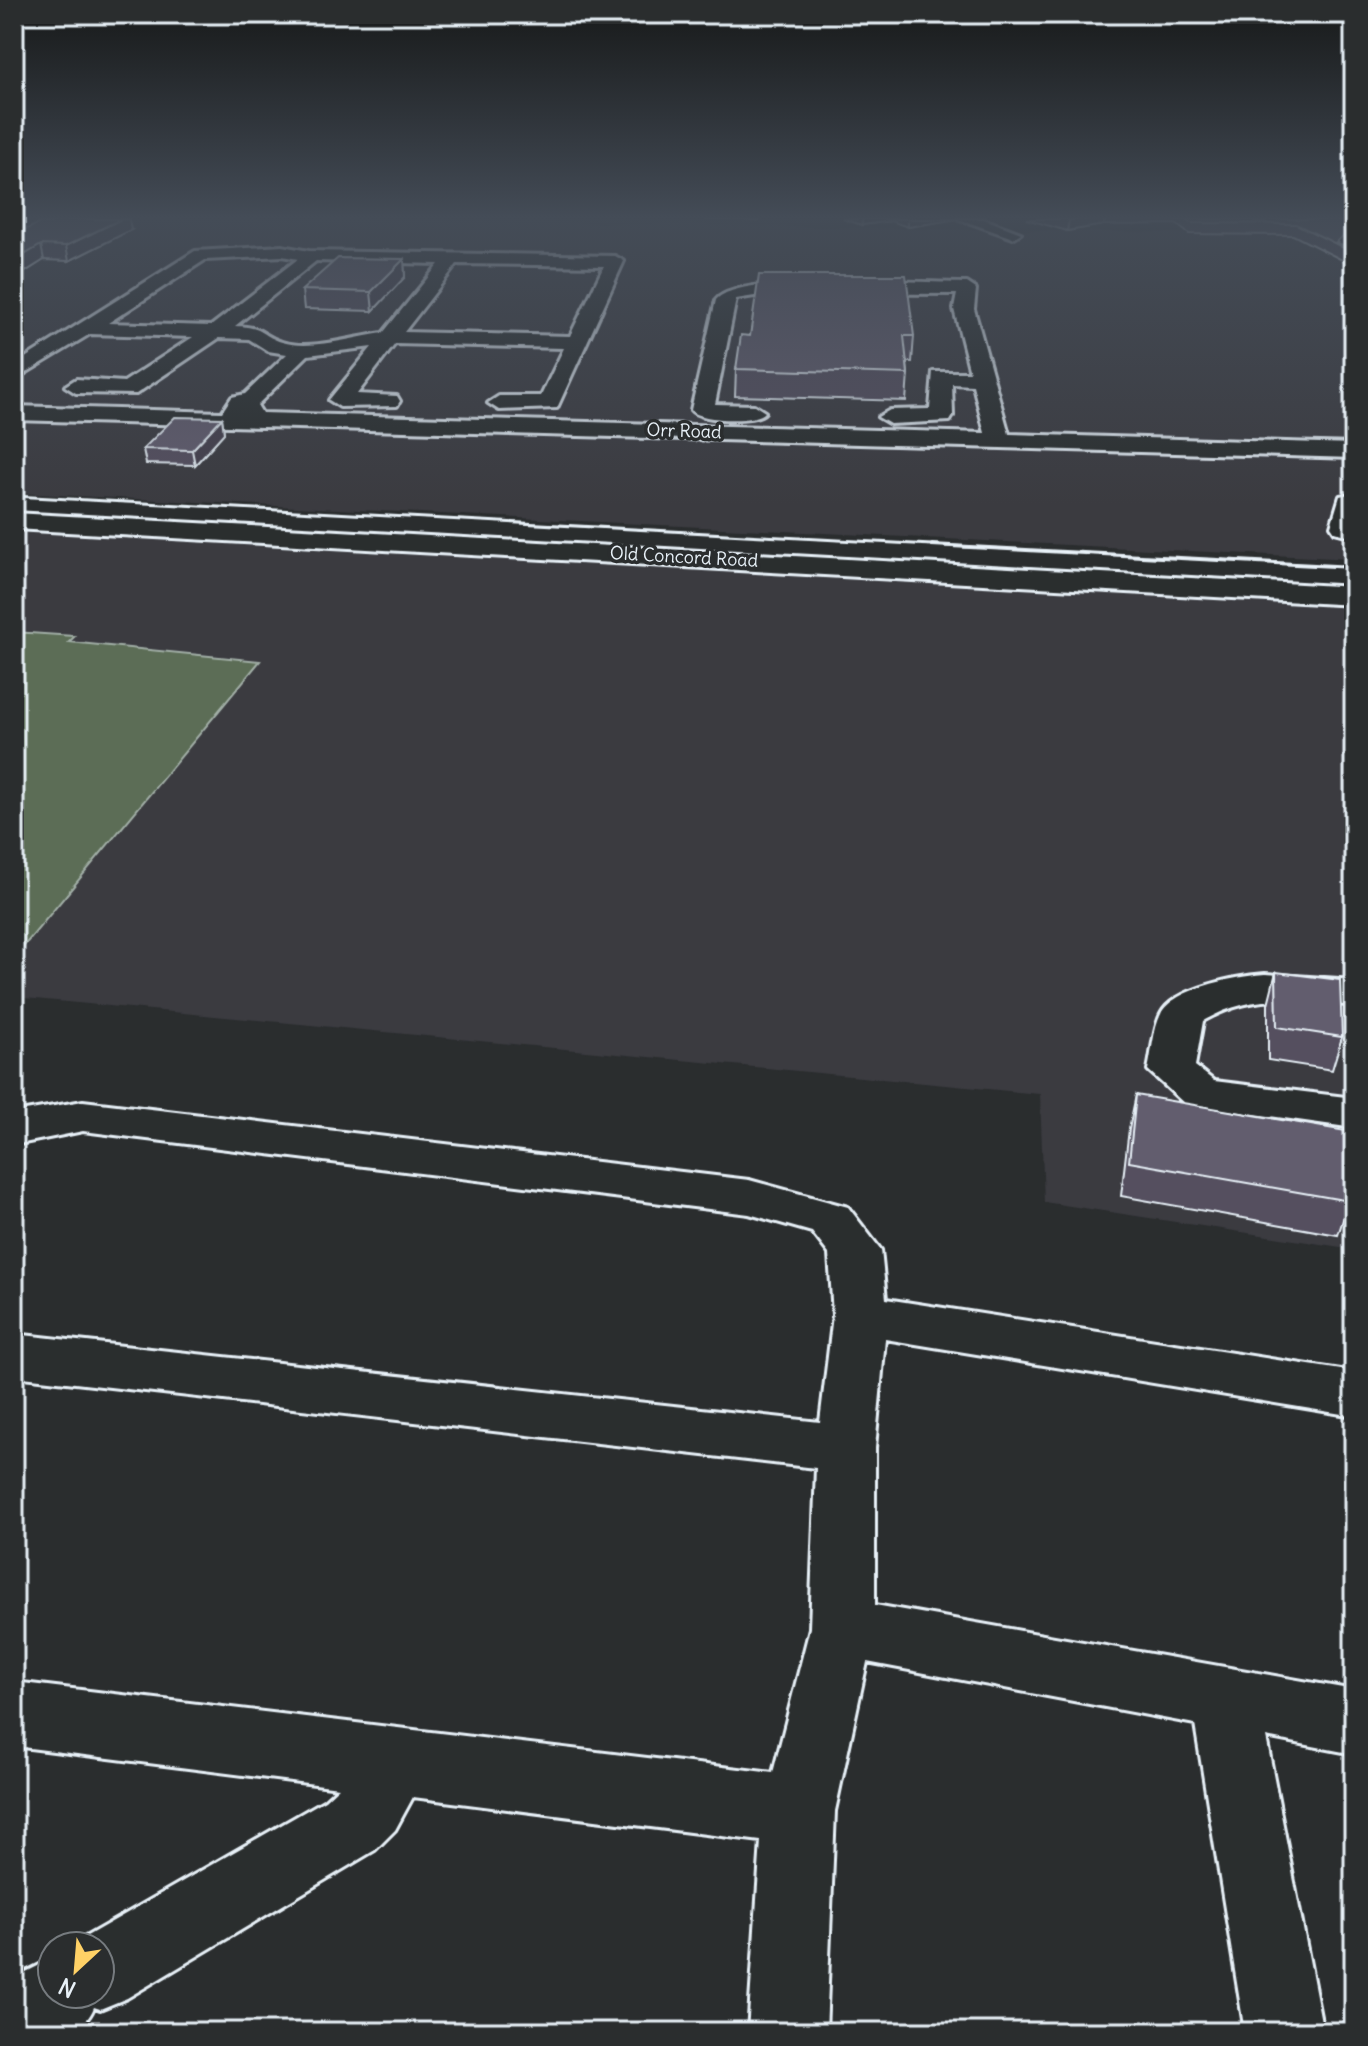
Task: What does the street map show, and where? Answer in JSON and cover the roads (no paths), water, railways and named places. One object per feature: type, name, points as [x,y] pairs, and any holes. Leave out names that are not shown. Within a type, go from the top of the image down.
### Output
[{"type":"street","points":[[14,374],[107,314]]},
{"type":"street","points":[[14,383],[128,389],[221,332],[242,314]]},
{"type":"street","points":[[407,402],[340,400],[408,314]]},
{"type":"street","points":[[462,425],[475,403],[549,403],[591,314]]},
{"type":"street","points":[[692,432],[702,410],[722,314]]},
{"type":"street","points":[[965,314],[999,441]]},
{"type":"street","points":[[351,321],[375,323],[360,344]]},
{"type":"street","points":[[86,328],[221,332],[262,328],[266,343],[290,350],[322,350],[390,338],[578,342]]},
{"type":"street","points":[[190,376],[223,344],[219,339],[221,332]]},
{"type":"street","points":[[290,350],[267,370],[276,374],[291,371],[322,350]]},
{"type":"street","points":[[19,413],[163,417],[246,407],[276,374]]},
{"type":"street","points":[[942,416],[941,377],[982,379]]},
{"type":"street","points":[[19,413],[51,385]]},
{"type":"street","points":[[223,396],[246,407]]},
{"type":"street","name":"Orr Road","points":[[246,407],[287,420],[285,429],[292,433],[353,435],[383,430],[393,423],[1354,451]]},
{"type":"street","points":[[702,410],[773,412]]},
{"type":"street","points":[[812,435],[816,414],[992,418]]},
{"type":"street","points":[[143,437],[163,417]]},
{"type":"street","points":[[1354,501],[1349,502],[1344,526],[1354,529]]},
{"type":"street","name":"Old Concord Road","points":[[14,521],[1354,596]]},
{"type":"street","points":[[1354,993],[1263,985],[1231,989],[1182,1015],[1171,1070],[1201,1094],[1354,1113]]},
{"type":"street","points":[[14,1129],[56,1118],[83,1116],[761,1199],[830,1219],[855,1250],[860,1315],[846,1448],[842,1628],[799,1811],[787,2032]]},
{"type":"street","points":[[860,1315],[1354,1394]]},
{"type":"street","points":[[14,1355],[846,1448]]},
{"type":"street","points":[[842,1628],[1354,1722]]},
{"type":"street","points":[[1224,1697],[1284,2032]]},
{"type":"street","points":[[14,1714],[799,1811]]},
{"type":"street","points":[[116,1962],[350,1825],[370,1806],[395,1761]]},
{"type":"street","points":[[14,2021],[36,2008]]},
{"type":"railway","points":[[14,496],[954,546]]},
{"type":"railway","points":[[932,545],[954,546]]},
{"type":"railway","points":[[954,546],[1354,567]]},
{"type":"railway","points":[[954,546],[970,547]]}]
